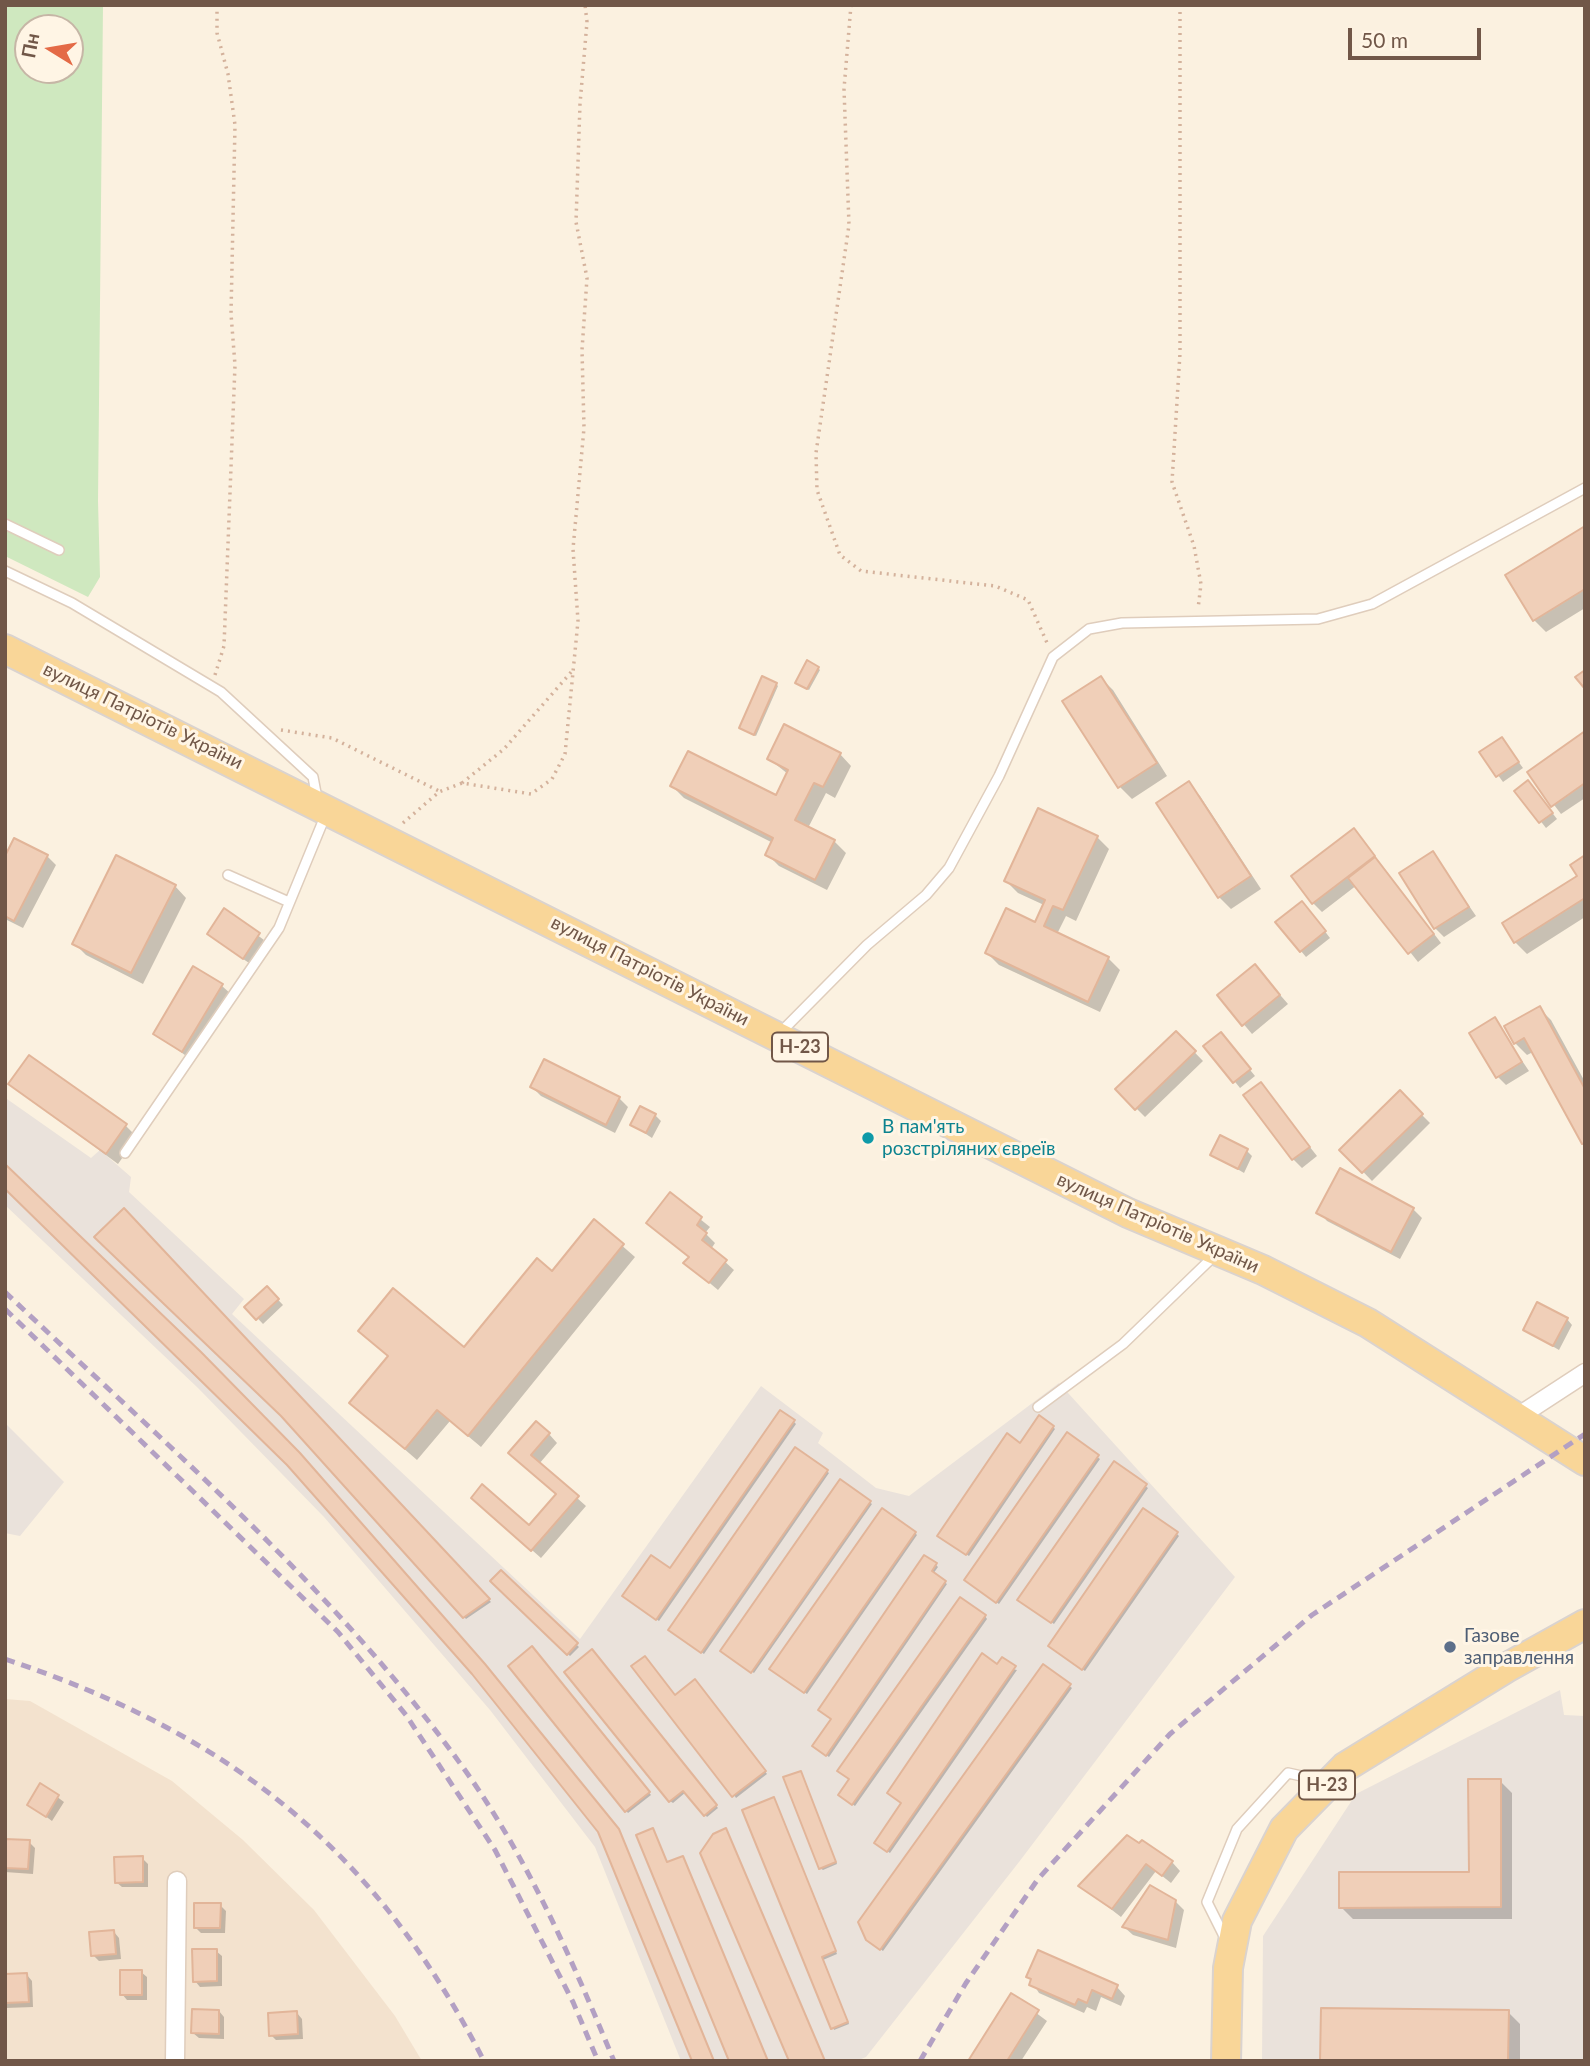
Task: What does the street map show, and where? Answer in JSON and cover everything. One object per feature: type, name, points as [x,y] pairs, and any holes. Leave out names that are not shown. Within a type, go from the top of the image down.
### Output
[{"type":"main road","name":"вулиця Патріотів України","points":[[5,649],[385,837],[1128,1213],[1218,1251],[1368,1322],[1585,1461]]},
{"type":"main road","name":"Н-23","points":[[1226,2061],[1228,1968],[1237,1921],[1284,1829],[1356,1760],[1506,1668],[1585,1625]]},
{"type":"street","points":[[1516,1418],[1585,1373]]},
{"type":"street","points":[[175,2061],[177,1881]]},
{"type":"lane","points":[[777,1036],[867,945],[926,895],[949,868],[999,776],[1053,657],[1089,629],[1122,623],[1318,619],[1372,604],[1585,488]]},
{"type":"lane","points":[[5,524],[59,550]]},
{"type":"lane","points":[[5,571],[72,603],[211,687],[313,777],[323,806],[279,928],[125,1153]]},
{"type":"lane","points":[[228,875],[289,902]]},
{"type":"lane","points":[[1038,1407],[1123,1344],[1218,1251]]},
{"type":"lane","points":[[1232,1951],[1207,1902],[1237,1829],[1288,1773],[1329,1783]]},
{"type":"path","points":[[211,687],[224,646],[235,365],[231,314],[235,125],[228,74],[217,33],[217,5]]},
{"type":"path","points":[[462,783],[531,794],[552,779],[565,754],[578,621],[573,549],[584,428],[582,350],[587,278],[576,222],[580,104],[587,22],[585,5]]},
{"type":"path","points":[[851,5],[844,89],[849,225],[816,453],[817,490],[841,555],[862,571],[995,586],[1028,600],[1053,657]]},
{"type":"path","points":[[1180,5],[1180,353],[1172,482],[1194,545],[1201,584],[1196,622]]},
{"type":"path","points":[[385,837],[439,792],[462,783],[504,749],[574,669]]},
{"type":"path","points":[[262,730],[298,730],[332,738],[439,792]]},
{"type":"shaded area","points":[[7,1099],[91,1158],[100,1150],[131,1177],[129,1192],[244,1299],[232,1314],[580,1639],[761,1386],[823,1433],[818,1443],[876,1488],[909,1496],[1059,1383],[1235,1577],[1019,1862],[866,2057],[856,2061],[681,2061],[595,1847],[490,1710],[324,1517],[198,1388],[5,1205]]},
{"type":"shaded area","points":[[5,1423],[64,1482],[20,1536],[5,1533]]},
{"type":"shaded area","points":[[1560,1690],[1564,1715],[1585,1716],[1585,2061],[1262,2061],[1263,1936],[1356,1794]]},
{"type":"shaded area","points":[[5,1699],[30,1701],[172,1781],[243,1840],[314,1910],[395,2016],[422,2061],[5,2061]]},
{"type":"green space","points":[[5,5],[103,5],[98,501],[100,577],[88,597],[5,556]]},
{"type":"building","points":[[1585,526],[1585,589],[1533,621],[1505,575]]},
{"type":"building","points":[[807,660],[819,667],[807,689],[795,683]]},
{"type":"building","points":[[1585,670],[1585,689],[1575,677]]},
{"type":"building","points":[[762,676],[777,683],[754,735],[739,728]]},
{"type":"building","points":[[1101,676],[1157,763],[1118,788],[1062,701]]},
{"type":"building","points":[[784,724],[841,753],[823,787],[814,783],[795,820],[835,840],[815,880],[765,855],[773,838],[670,786],[688,751],[776,795],[788,770],[767,759]]},
{"type":"building","points":[[1585,731],[1585,783],[1551,807],[1527,772]]},
{"type":"building","points":[[1502,737],[1519,762],[1496,777],[1479,752]]},
{"type":"building","points":[[1528,780],[1553,813],[1539,823],[1514,791]]},
{"type":"building","points":[[1189,781],[1251,876],[1218,898],[1156,803]]},
{"type":"building","points":[[1038,808],[1098,836],[1063,910],[1053,906],[1044,926],[1109,957],[1088,1002],[985,953],[1006,908],[1035,922],[1045,900],[1004,881]]},
{"type":"building","points":[[1354,828],[1375,856],[1312,904],[1291,876]]},
{"type":"building","points":[[14,838],[48,855],[14,921],[5,916],[5,856]]},
{"type":"building","points":[[1433,851],[1469,907],[1434,929],[1399,873]]},
{"type":"building","points":[[116,855],[176,885],[131,973],[72,944]]},
{"type":"building","points":[[1585,855],[1585,898],[1514,943],[1502,923],[1577,876],[1570,865]]},
{"type":"building","points":[[1375,857],[1434,934],[1408,954],[1348,878]]},
{"type":"building","points":[[1302,901],[1326,931],[1300,952],[1275,922]]},
{"type":"building","points":[[224,908],[260,933],[243,959],[207,934]]},
{"type":"building","points":[[1255,964],[1280,995],[1242,1026],[1217,995]]},
{"type":"building","points":[[193,966],[223,984],[182,1052],[153,1034]]},
{"type":"building","points":[[1540,1006],[1585,1089],[1585,1143],[1582,1144],[1524,1038],[1514,1044],[1504,1026]]},
{"type":"building","points":[[1495,1017],[1522,1062],[1496,1078],[1469,1033]]},
{"type":"building","points":[[1176,1031],[1196,1051],[1135,1110],[1115,1089]]},
{"type":"building","points":[[1221,1032],[1251,1069],[1233,1083],[1203,1046]]},
{"type":"building","points":[[29,1055],[127,1124],[106,1154],[8,1084]]},
{"type":"building","points":[[544,1059],[620,1097],[606,1125],[530,1087]]},
{"type":"building","points":[[1261,1082],[1310,1147],[1292,1160],[1243,1095]]},
{"type":"building","points":[[1400,1090],[1423,1114],[1362,1173],[1339,1150]]},
{"type":"building","points":[[640,1106],[656,1114],[646,1133],[630,1125]]},
{"type":"building","points":[[1220,1135],[1248,1149],[1238,1169],[1210,1155]]},
{"type":"building","points":[[5,1164],[201,1352],[300,1453],[485,1664],[619,1829],[714,2061],[692,2061],[598,1832],[472,1674],[287,1465],[5,1189]]},
{"type":"building","points":[[1340,1168],[1414,1208],[1391,1252],[1316,1213]]},
{"type":"building","points":[[670,1192],[702,1217],[697,1225],[707,1233],[702,1240],[727,1260],[709,1283],[683,1263],[689,1257],[646,1223]]},
{"type":"building","points":[[124,1208],[490,1599],[463,1618],[281,1416],[94,1237]]},
{"type":"building","points":[[594,1219],[624,1244],[468,1436],[437,1410],[405,1449],[349,1403],[388,1356],[358,1331],[393,1288],[464,1347],[537,1258],[552,1271]]},
{"type":"building","points":[[267,1286],[279,1299],[256,1320],[244,1307]]},
{"type":"building","points":[[1537,1302],[1568,1318],[1553,1346],[1523,1330]]},
{"type":"building","points":[[780,1410],[795,1420],[656,1620],[622,1596],[651,1555],[670,1568]]},
{"type":"building","points":[[1039,1415],[1054,1426],[966,1555],[937,1536],[1007,1433],[1020,1443]]},
{"type":"building","points":[[536,1421],[550,1433],[531,1455],[579,1496],[531,1551],[471,1498],[482,1484],[529,1525],[556,1494],[508,1453]]},
{"type":"building","points":[[1067,1432],[1099,1455],[996,1603],[964,1580]]},
{"type":"building","points":[[795,1447],[828,1470],[701,1653],[668,1630]]},
{"type":"building","points":[[1114,1461],[1147,1484],[1051,1623],[1017,1600]]},
{"type":"building","points":[[840,1479],[871,1501],[751,1673],[720,1651]]},
{"type":"building","points":[[882,1508],[916,1532],[804,1693],[769,1669]]},
{"type":"building","points":[[1143,1508],[1178,1532],[1082,1670],[1048,1646]]},
{"type":"building","points":[[924,1555],[937,1563],[932,1571],[946,1581],[826,1756],[812,1746],[831,1719],[818,1710]]},
{"type":"building","points":[[501,1570],[578,1643],[567,1655],[490,1581]]},
{"type":"building","points":[[960,1597],[986,1615],[852,1805],[838,1795],[849,1779],[837,1771]]},
{"type":"building","points":[[532,1646],[650,1792],[625,1812],[508,1666]]},
{"type":"building","points":[[592,1649],[717,1805],[704,1816],[683,1791],[669,1802],[564,1672]]},
{"type":"building","points":[[982,1653],[997,1664],[1002,1657],[1016,1666],[887,1852],[874,1843],[901,1803],[887,1793]]},
{"type":"building","points":[[645,1656],[675,1695],[695,1679],[766,1771],[732,1797],[631,1666]]},
{"type":"building","points":[[1043,1664],[1071,1684],[880,1950],[866,1940],[858,1922]]},
{"type":"building","points":[[801,1771],[836,1862],[819,1869],[783,1777]]},
{"type":"building","points":[[1468,1779],[1501,1779],[1501,1907],[1339,1908],[1339,1872],[1469,1872]]},
{"type":"building","points":[[40,1783],[59,1795],[46,1817],[27,1805]]},
{"type":"building","points":[[774,1797],[836,1951],[822,1957],[848,2022],[831,2029],[742,1810]]},
{"type":"building","points":[[653,1828],[667,1862],[683,1856],[768,2061],[729,2061],[636,1835]]},
{"type":"building","points":[[726,1828],[825,2061],[789,2061],[700,1853],[713,1834]]},
{"type":"building","points":[[1127,1835],[1139,1843],[1142,1840],[1173,1861],[1162,1876],[1146,1864],[1112,1909],[1078,1886]]},
{"type":"building","points":[[5,1839],[30,1840],[28,1869],[5,1868]]},
{"type":"building","points":[[143,1856],[143,1882],[115,1883],[114,1857]]},
{"type":"building","points":[[1150,1885],[1176,1900],[1168,1940],[1122,1927]]},
{"type":"building","points":[[194,1903],[221,1903],[220,1928],[194,1928]]},
{"type":"building","points":[[114,1930],[116,1954],[91,1956],[89,1932]]},
{"type":"building","points":[[192,1949],[217,1949],[217,1981],[193,1982]]},
{"type":"building","points":[[1038,1950],[1118,1985],[1112,1999],[1092,1990],[1087,2003],[1078,1999],[1075,2005],[1029,1985],[1031,1979],[1026,1977]]},
{"type":"building","points":[[120,1970],[142,1970],[142,1995],[120,1995]]},
{"type":"building","points":[[27,1973],[29,2002],[5,2003],[5,1974]]},
{"type":"building","points":[[1011,1993],[1039,2010],[1007,2061],[968,2061]]},
{"type":"building","points":[[1321,2008],[1509,2010],[1508,2061],[1320,2061]]},
{"type":"building","points":[[192,2009],[219,2010],[219,2034],[191,2033]]},
{"type":"building","points":[[297,2011],[298,2034],[269,2036],[268,2013]]},
{"type":"railway","points":[[5,1292],[188,1463],[307,1581],[417,1706],[467,1773],[530,1877],[566,1950],[614,2061]]},
{"type":"railway","points":[[5,1309],[338,1632],[406,1715],[495,1850],[573,2002],[598,2061]]},
{"type":"railway","points":[[920,2061],[966,1983],[1038,1879],[1170,1734],[1312,1615],[1585,1434]]},
{"type":"railway","points":[[5,1659],[86,1689],[160,1724],[227,1763],[288,1808],[344,1860],[395,1919],[441,1985],[484,2061]]},
{"type":"place","name":"В пам'ять розстріляних євреїв","points":[[868,1138]]},
{"type":"place","name":"Газове заправлення","points":[[1450,1647]]}]
